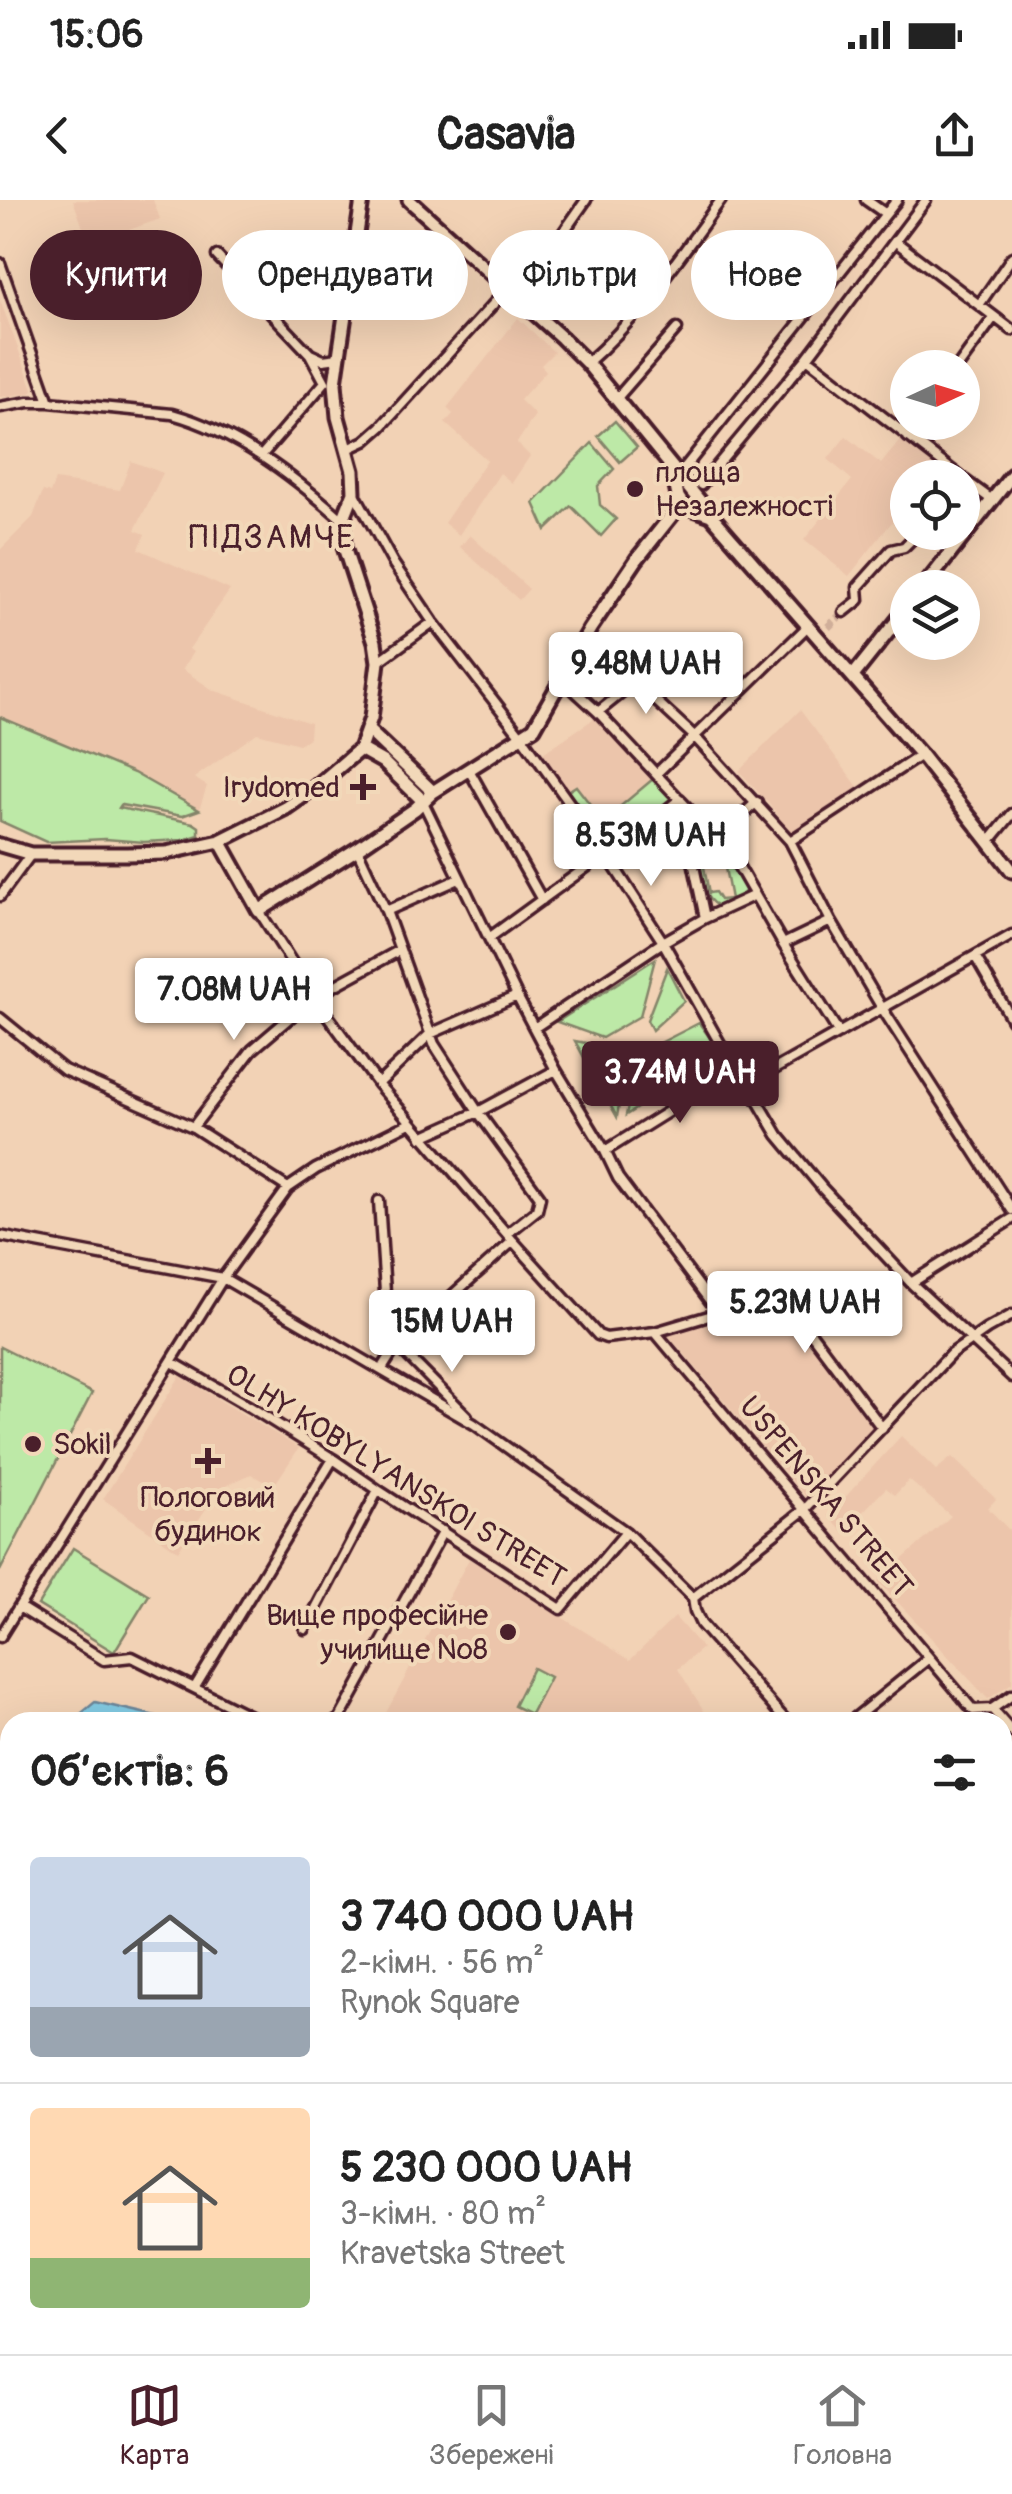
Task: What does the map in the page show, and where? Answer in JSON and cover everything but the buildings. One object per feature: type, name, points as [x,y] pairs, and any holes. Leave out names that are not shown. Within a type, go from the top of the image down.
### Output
[{"type":"main road","points":[[0,845],[31,854],[166,853],[220,841],[286,808],[360,748],[368,730],[378,662],[376,642],[344,547],[343,520],[354,492],[353,470],[330,382],[338,358],[362,200]]},
{"type":"main road","points":[[409,200],[488,271]]},
{"type":"main road","points":[[541,320],[587,363],[680,467],[711,514],[809,625],[821,633],[1012,871]]},
{"type":"main road","points":[[680,467],[682,502]]},
{"type":"main road","points":[[937,570],[1012,475]]},
{"type":"main road","points":[[220,841],[259,912],[416,809],[427,796],[522,737],[534,728],[590,629],[636,560],[682,502],[683,490],[697,488]]},
{"type":"main road","points":[[682,502],[711,514]]},
{"type":"main road","points":[[853,676],[890,630]]},
{"type":"main road","points":[[368,730],[427,796]]},
{"type":"main road","points":[[360,748],[427,796]]},
{"type":"street","points":[[565,230],[586,200]]},
{"type":"street","points":[[587,363],[665,276],[721,200]]},
{"type":"street","points":[[866,200],[886,214]]},
{"type":"street","points":[[680,467],[896,200]]},
{"type":"street","points":[[697,488],[807,358],[926,200]]},
{"type":"street","points":[[896,242],[1012,330]]},
{"type":"street","points":[[217,256],[310,354],[330,382],[260,456]]},
{"type":"street","points":[[979,305],[1012,257]]},
{"type":"street","points":[[0,263],[49,402]]},
{"type":"street","points":[[348,448],[381,428],[488,316]]},
{"type":"street","points":[[971,350],[994,317]]},
{"type":"street","points":[[617,398],[677,330]]},
{"type":"street","points":[[310,354],[323,360],[338,358]]},
{"type":"street","points":[[807,358],[890,423]]},
{"type":"street","points":[[0,407],[49,402],[172,414],[212,429],[260,456],[305,486],[343,520]]},
{"type":"street","points":[[912,440],[938,460]]},
{"type":"street","points":[[980,491],[992,500]]},
{"type":"street","points":[[354,492],[393,562],[433,622],[607,855],[778,1135],[911,1283],[1012,1377]]},
{"type":"street","points":[[844,612],[859,600],[858,587],[891,550]]},
{"type":"street","points":[[378,662],[433,622]]},
{"type":"street","points":[[657,774],[809,625]]},
{"type":"street","points":[[562,679],[710,832],[720,834],[839,1033]]},
{"type":"street","points":[[598,712],[628,688],[640,686],[694,736],[790,841],[882,1008],[1012,1210]]},
{"type":"street","points":[[790,841],[921,755]]},
{"type":"street","points":[[469,770],[542,900]]},
{"type":"street","points":[[427,796],[458,879],[556,1070],[618,1178],[719,1312]]},
{"type":"street","points":[[488,938],[680,799]]},
{"type":"street","points":[[680,799],[706,918]]},
{"type":"street","points":[[720,834],[757,802]]},
{"type":"street","points":[[989,842],[1012,814]]},
{"type":"street","points":[[357,849],[386,911],[434,1044],[540,1197],[538,1210],[397,1345],[382,1370]]},
{"type":"street","points":[[0,896],[31,854]]},
{"type":"street","points":[[386,911],[458,879]]},
{"type":"street","points":[[534,1028],[662,942],[755,895]]},
{"type":"street","points":[[259,912],[314,997],[378,1084],[598,1334],[606,1338],[655,1332],[778,1290],[882,1428]]},
{"type":"street","points":[[784,944],[831,921]]},
{"type":"street","points":[[748,1084],[1012,935]]},
{"type":"street","points":[[194,1127],[252,1050],[314,997],[400,950]]},
{"type":"street","points":[[975,956],[1012,1020]]},
{"type":"street","points":[[378,1084],[430,1034],[517,996]]},
{"type":"street","points":[[0,1018],[64,1070],[194,1127],[288,1188]]},
{"type":"street","points":[[422,1137],[556,1070]]},
{"type":"street","points":[[605,1151],[735,1070]]},
{"type":"street","points":[[0,1637],[224,1278],[288,1188],[316,1168],[410,1123]]},
{"type":"street","points":[[378,1201],[386,1307],[397,1345],[481,1429]]},
{"type":"street","points":[[911,1283],[1012,1220]]},
{"type":"street","points":[[0,1236],[224,1278],[481,1429],[626,1532],[693,1598],[701,1624],[778,1712]]},
{"type":"street","points":[[693,1598],[804,1510],[952,1354],[987,1328],[1012,1316]]},
{"type":"street","name":"USPENSKA STREET","points":[[655,1332],[973,1710],[992,1708]]},
{"type":"street","name":"OLHY KOBYLYANSKOI STREET","points":[[172,1362],[333,1459],[561,1608],[626,1532]]},
{"type":"street","points":[[195,1687],[333,1459]]},
{"type":"street","points":[[304,1629],[378,1490]]},
{"type":"street","points":[[343,1712],[443,1532]]},
{"type":"street","points":[[19,1607],[104,1660],[132,1657],[243,1712]]},
{"type":"street","points":[[862,1712],[929,1658]]},
{"type":"street","points":[[995,1712],[992,1708],[1012,1695]]},
{"type":"shaded area","points":[[73,200],[153,200],[160,219],[129,230],[84,230]]},
{"type":"shaded area","points":[[0,300],[33,389],[31,393],[0,397]]},
{"type":"shaded area","points":[[516,320],[554,352],[541,365],[546,371],[520,400],[535,415],[517,443],[530,456],[512,483],[500,473],[459,535],[444,523],[487,460],[445,423],[453,414],[447,408]]},
{"type":"shaded area","points":[[846,436],[881,464],[900,440],[931,460],[890,460],[890,524],[849,576],[804,540],[852,480],[828,459]]},
{"type":"shaded area","points":[[131,461],[163,473],[135,530],[145,534],[139,549],[230,590],[189,649],[193,652],[182,669],[213,690],[310,723],[309,738],[299,744],[257,733],[194,778],[207,786],[199,810],[134,773],[0,717],[0,550],[33,517],[43,491],[50,493],[55,480],[120,490]]},
{"type":"shaded area","points":[[470,535],[529,589],[519,600],[460,547]]},
{"type":"shaded area","points":[[800,710],[862,792],[793,837],[739,771]]},
{"type":"shaded area","points":[[595,718],[672,800],[610,851],[543,753]]},
{"type":"shaded area","points":[[778,1298],[876,1426],[806,1497],[668,1335]]},
{"type":"shaded area","name":"Пологовий будинок","points":[[180,1376],[299,1448],[273,1487],[251,1474],[219,1489],[178,1551],[103,1499]]},
{"type":"shaded area","points":[[901,1436],[936,1470],[952,1457],[996,1499],[988,1508],[1012,1533],[1012,1683],[988,1699],[878,1581],[951,1516],[909,1480],[895,1495],[886,1488],[843,1532],[828,1516]]},
{"type":"shaded area","name":"Вище професійне училище №8","points":[[469,1559],[630,1660],[675,1617],[702,1648],[678,1669],[705,1712],[386,1712]]},
{"type":"green space","points":[[615,421],[637,447],[620,462],[598,436]]},
{"type":"green space","points":[[592,443],[614,469],[598,486],[600,505],[616,519],[601,536],[571,506],[546,530],[534,503]]},
{"type":"green space","points":[[0,717],[134,773],[199,810],[182,816],[121,805],[119,808],[193,823],[199,827],[199,835],[144,842],[46,842],[0,821]]},
{"type":"green space","points":[[653,779],[672,800],[610,851],[568,791],[576,786],[603,821]]},
{"type":"green space","points":[[720,842],[746,889],[743,895],[718,906],[703,889],[695,847],[700,846],[709,893],[715,892],[720,900],[731,899]]},
{"type":"green space","points":[[655,959],[640,1016],[602,1038],[557,1022]]},
{"type":"green space","points":[[667,968],[684,1001],[652,1030],[647,1020]]},
{"type":"green space","points":[[699,1023],[713,1042],[689,1057],[663,1050],[660,1043]]},
{"type":"green space","points":[[575,1041],[608,1047],[624,1073],[617,1117]]},
{"type":"green space","points":[[668,1057],[693,1063],[696,1070],[626,1115],[634,1077]]},
{"type":"green space","name":"Sokil","points":[[0,1347],[92,1393],[0,1571]]},
{"type":"green space","points":[[73,1548],[149,1595],[114,1652],[38,1605]]},
{"type":"green space","points":[[533,1668],[550,1677],[532,1712],[514,1706]]},
{"type":"water","points":[[95,1702],[138,1712],[83,1712]]},
{"type":"tunnel","points":[[828,627],[844,612]]},
{"type":"place","name":"площа Незалежності","points":[[635,489]]},
{"type":"place","name":"Irydomed","points":[[363,787]]},
{"type":"place","name":"Sokil","points":[[33,1444]]},
{"type":"place","name":"Пологовий будинок","points":[[208,1461]]},
{"type":"place","name":"Вище професійне училище №8","points":[[508,1632]]},
{"type":"district","name":"ПІДЗАМЧЕ","points":[[272,538]]}]
